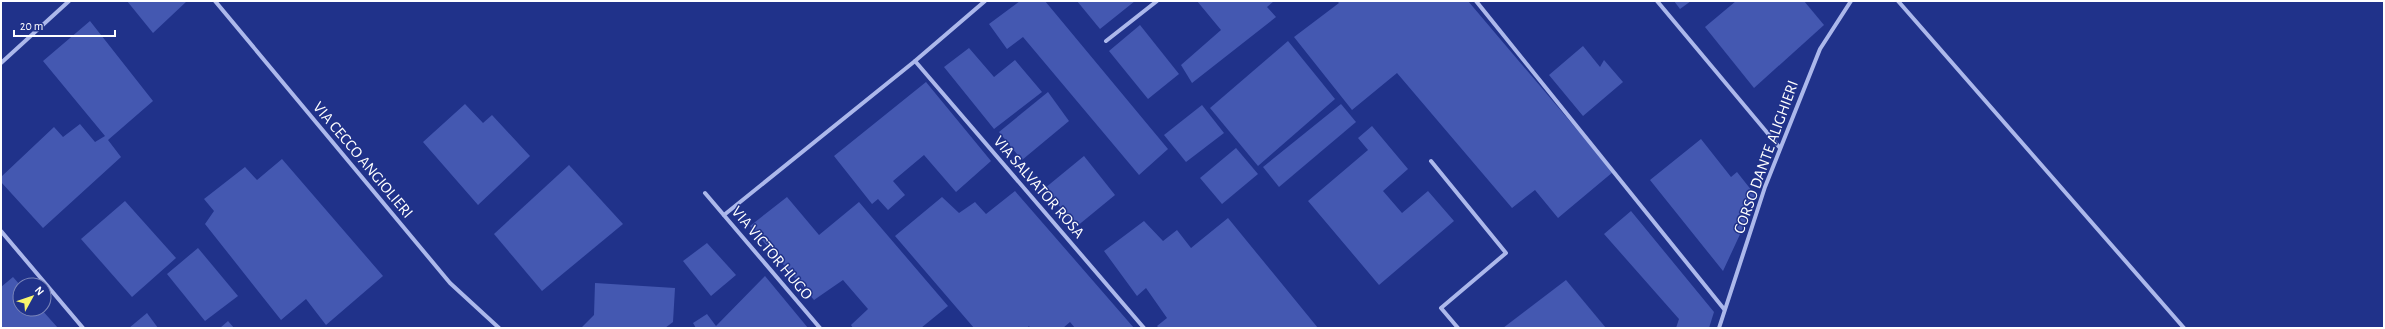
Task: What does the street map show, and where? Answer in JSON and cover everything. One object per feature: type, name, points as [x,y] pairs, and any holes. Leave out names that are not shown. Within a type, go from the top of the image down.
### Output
[{"type":"street","points":[[1,63],[69,1]]},
{"type":"street","name":"VIA CECCO ANGIOLIERI","points":[[215,1],[450,283],[499,328]]},
{"type":"street","points":[[724,215],[915,61],[985,1]]},
{"type":"street","points":[[1106,41],[1157,1]]},
{"type":"street","points":[[1476,1],[1724,309]]},
{"type":"street","points":[[1657,1],[1780,148]]},
{"type":"street","name":"CORSO DANTE ALIGHIERI","points":[[1718,328],[1780,148],[1820,49],[1851,1]]},
{"type":"street","points":[[1898,1],[2184,328]]},
{"type":"street","name":"VIA SALVATOR ROSA","points":[[915,61],[1144,328]]},
{"type":"street","points":[[1431,161],[1506,253],[1441,308],[1458,328]]},
{"type":"street","name":"VIA VICTOR HUGO","points":[[705,193],[820,328]]},
{"type":"street","points":[[1,231],[83,328]]},
{"type":"building","points":[[127,1],[187,1],[153,33]]},
{"type":"building","points":[[1020,1],[1045,1],[1168,149],[1139,175],[1023,37],[1007,49],[989,24]]},
{"type":"building","points":[[1077,1],[1135,1],[1100,29]]},
{"type":"building","points":[[1197,1],[1274,1],[1267,7],[1276,17],[1192,83],[1181,65],[1221,30]]},
{"type":"building","points":[[1337,1],[1468,1],[1613,172],[1558,218],[1535,190],[1512,208],[1397,73],[1352,110],[1294,37],[1339,3]]},
{"type":"building","points":[[1674,1],[1691,1],[1680,9]]},
{"type":"building","points":[[1736,1],[1804,1],[1824,25],[1754,88],[1705,27]]},
{"type":"building","points":[[90,21],[153,101],[108,140],[121,157],[43,228],[1,182],[1,177],[54,127],[63,137],[80,124],[95,142],[105,136],[43,61]]},
{"type":"building","points":[[1140,25],[1179,74],[1148,99],[1109,51]]},
{"type":"building","points":[[1288,41],[1335,99],[1258,166],[1210,108]]},
{"type":"building","points":[[1583,46],[1600,67],[1604,60],[1623,82],[1583,116],[1549,75]]},
{"type":"building","points":[[969,48],[994,77],[1015,60],[1042,92],[994,129],[944,67]]},
{"type":"building","points":[[926,82],[991,161],[956,192],[924,155],[893,181],[905,195],[888,210],[878,199],[872,204],[834,156]]},
{"type":"building","points":[[1048,92],[1069,121],[1022,160],[999,132]]},
{"type":"building","points":[[465,104],[483,123],[492,115],[530,156],[478,205],[423,142]]},
{"type":"building","points":[[1341,104],[1356,122],[1279,187],[1263,167]]},
{"type":"building","points":[[1202,105],[1224,133],[1186,162],[1164,135]]},
{"type":"building","points":[[1372,126],[1408,169],[1383,191],[1402,213],[1428,191],[1454,221],[1379,285],[1308,201],[1368,150],[1358,138]]},
{"type":"building","points":[[1701,139],[1731,177],[1737,172],[1756,196],[1745,209],[1749,215],[1723,271],[1650,180]]},
{"type":"building","points":[[1236,148],[1258,174],[1222,204],[1200,178]]},
{"type":"building","points":[[1084,156],[1115,195],[1076,227],[1045,188]]},
{"type":"building","points":[[282,159],[383,276],[326,325],[306,299],[281,320],[205,224],[214,211],[204,199],[245,167],[257,180]]},
{"type":"building","points":[[569,165],[623,224],[542,291],[494,234]]},
{"type":"building","points":[[1015,191],[1134,328],[1075,328],[1070,322],[1063,328],[1030,328],[1029,326],[1027,328],[974,328],[895,236],[942,197],[959,213],[975,202],[986,214]]},
{"type":"building","points":[[787,197],[819,235],[859,202],[948,306],[921,328],[853,328],[851,325],[868,309],[843,280],[814,300],[750,226]]},
{"type":"building","points":[[125,201],[176,258],[132,297],[81,239]]},
{"type":"building","points":[[1631,211],[1714,312],[1709,328],[1676,328],[1679,319],[1604,234]]},
{"type":"building","points":[[1228,218],[1318,328],[1159,328],[1157,326],[1167,318],[1146,288],[1137,296],[1104,251],[1144,221],[1163,241],[1177,230],[1191,248]]},
{"type":"building","points":[[707,243],[736,275],[711,296],[683,261]]},
{"type":"building","points":[[198,248],[238,296],[205,321],[167,274]]},
{"type":"building","points":[[765,276],[808,328],[696,328],[693,323],[707,314],[716,326]]},
{"type":"building","points":[[12,278],[12,317],[48,317],[58,328],[1,328],[1,287]]},
{"type":"building","points":[[1566,280],[1606,328],[1503,328]]},
{"type":"building","points":[[595,283],[675,288],[673,322],[665,328],[581,328],[594,315]]},
{"type":"building","points":[[147,313],[158,328],[129,328]]},
{"type":"building","points":[[228,321],[234,328],[220,328]]}]
